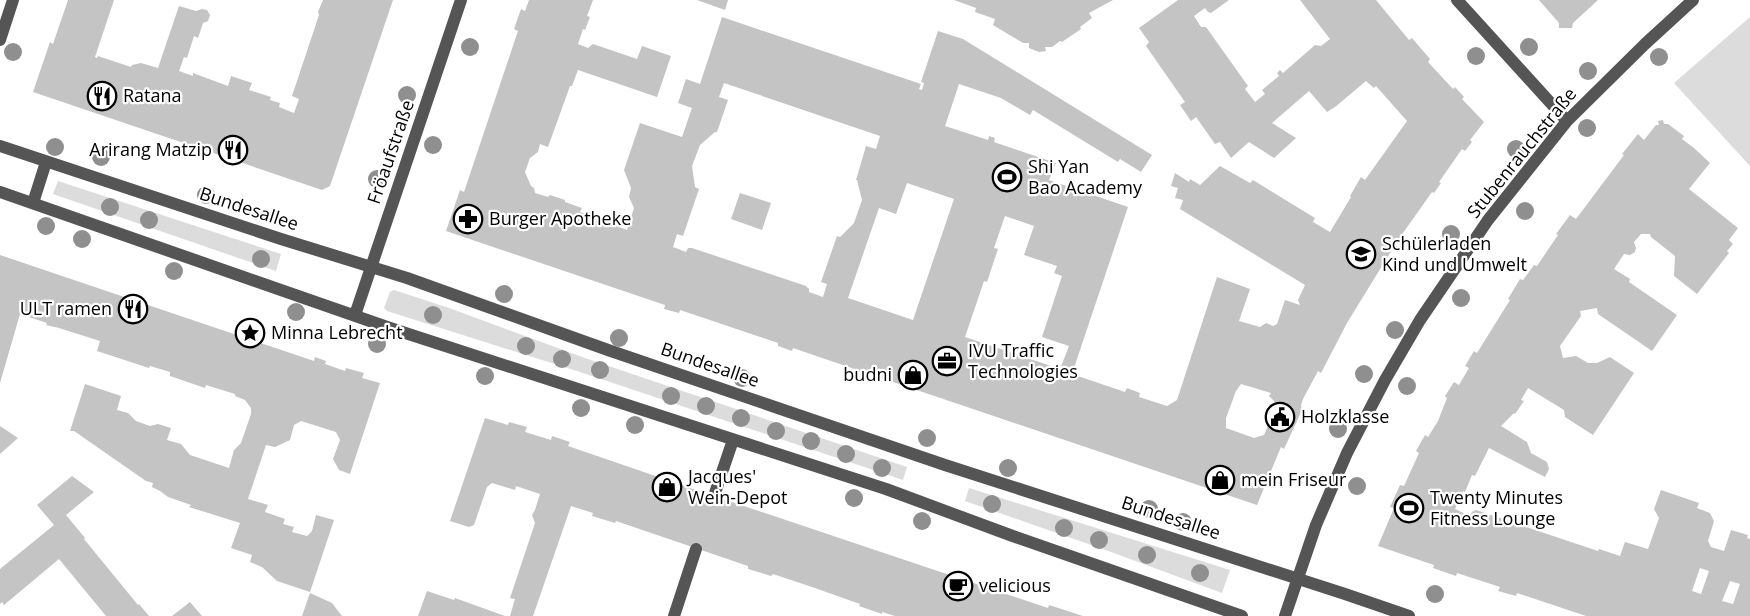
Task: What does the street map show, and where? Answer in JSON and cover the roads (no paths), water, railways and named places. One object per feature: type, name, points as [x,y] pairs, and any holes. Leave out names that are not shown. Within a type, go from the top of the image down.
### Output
[{"type":"street","points":[[0,40],[13,0]]},
{"type":"street","name":"Fröaufstraße","points":[[355,315],[461,0]]},
{"type":"street","points":[[1457,0],[1567,121]]},
{"type":"street","name":"Stubenrauchstraße","points":[[1285,616],[1316,525],[1347,453],[1385,380],[1445,282],[1488,220],[1567,121],[1645,44],[1694,0]]},
{"type":"street","name":"Bundesallee","points":[[0,146],[281,239],[371,266],[945,465],[1409,616]]},
{"type":"street","points":[[33,203],[46,162]]},
{"type":"street","points":[[0,192],[355,315],[886,489],[1242,616]]},
{"type":"street","points":[[714,496],[733,440]]},
{"type":"street","points":[[674,616],[696,549]]},
{"type":"place","name":"Ratana","points":[[102,96]]},
{"type":"place","name":"Arirang Matzip","points":[[233,150]]},
{"type":"place","name":"Shi Yan Bao Academy","points":[[1007,177]]},
{"type":"place","name":"Burger Apotheke","points":[[468,219]]},
{"type":"place","name":"Schülerladen Kind und Umwelt","points":[[1361,254]]},
{"type":"place","name":"ULT ramen","points":[[133,309]]},
{"type":"place","name":"Minna Lebrecht","points":[[250,333]]},
{"type":"place","name":"IVU Traffic Technologies","points":[[947,361]]},
{"type":"place","name":"budni","points":[[913,375]]},
{"type":"place","name":"Holzklasse","points":[[1280,417]]},
{"type":"place","name":"mein Friseur","points":[[1220,480]]},
{"type":"place","name":"Jacques' Wein-Depot","points":[[667,487]]},
{"type":"place","name":"Twenty Minutes Fitness Lounge","points":[[1409,508]]},
{"type":"place","name":"velicious","points":[[958,586]]}]
